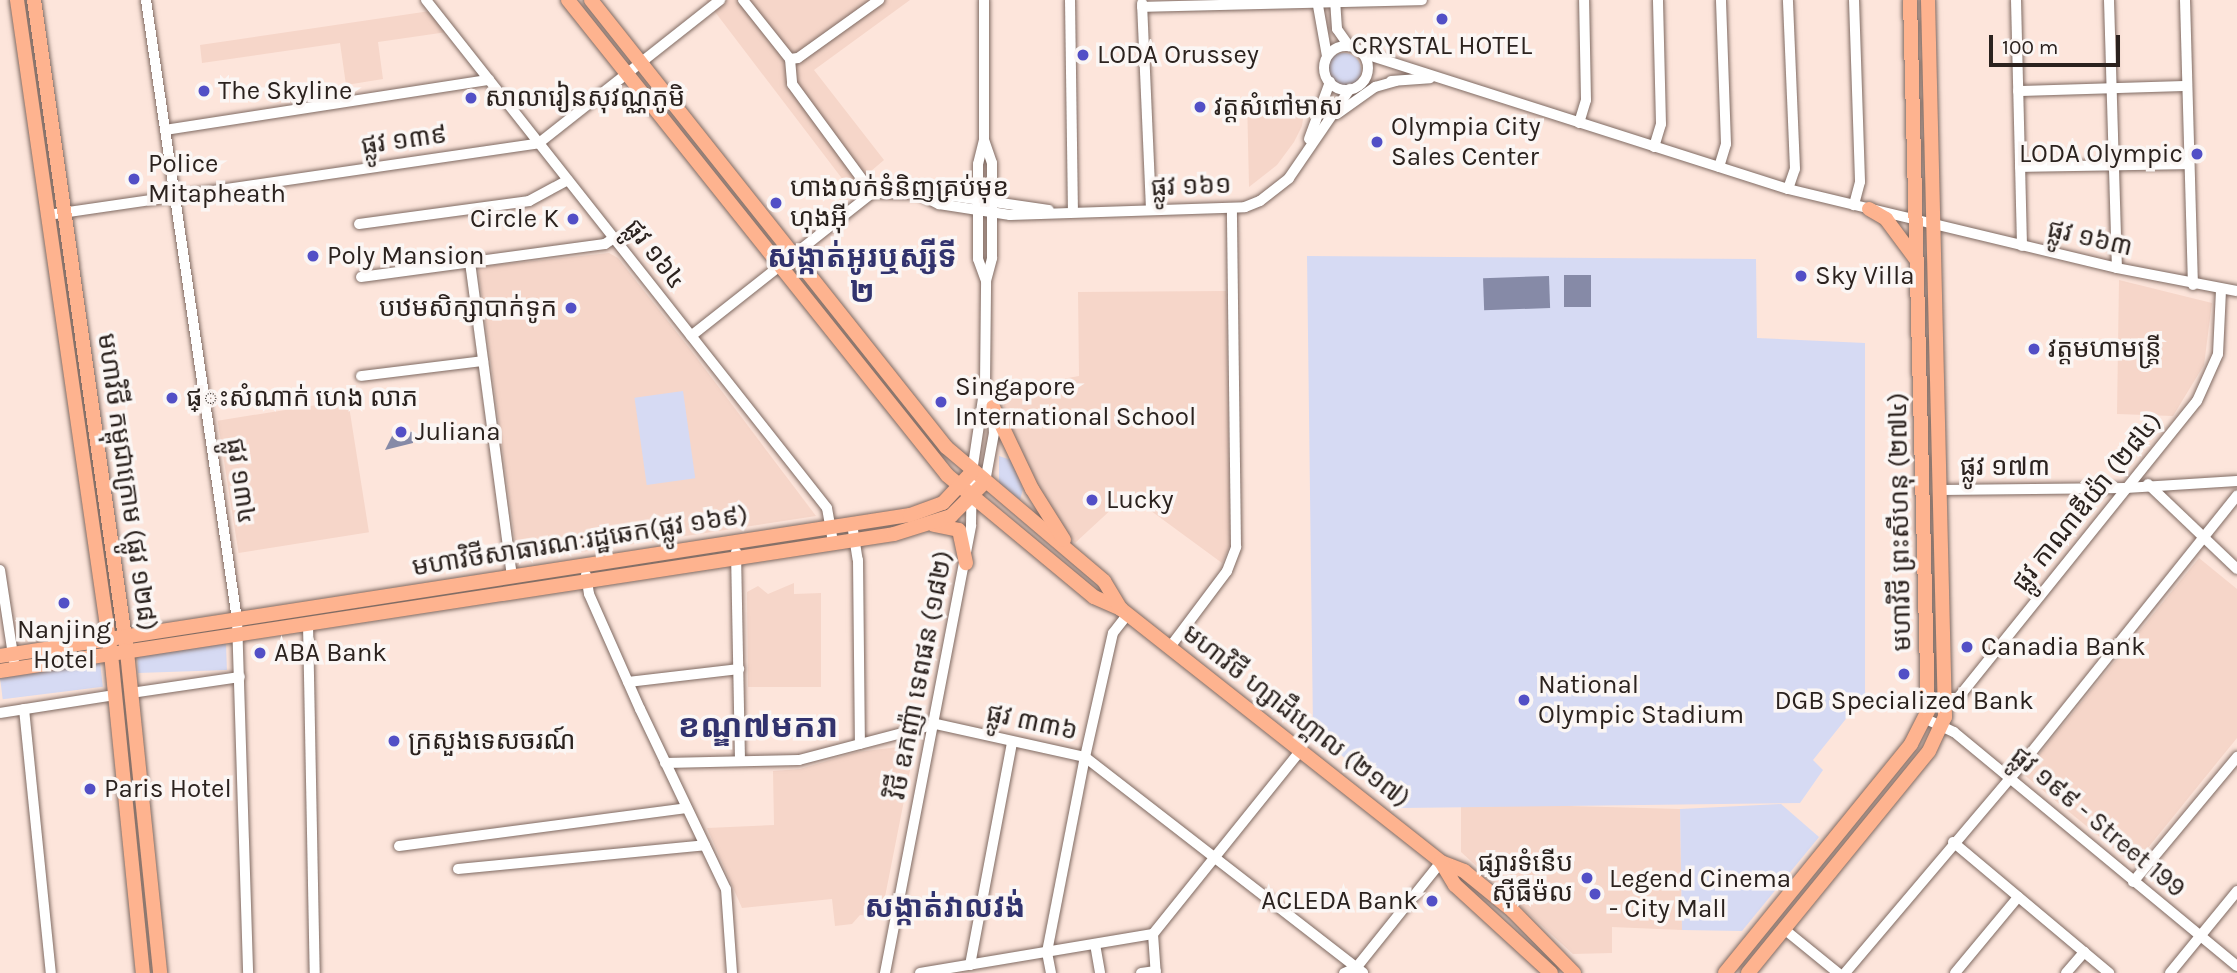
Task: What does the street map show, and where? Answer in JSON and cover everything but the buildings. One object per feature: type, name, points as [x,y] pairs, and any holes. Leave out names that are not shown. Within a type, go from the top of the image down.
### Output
[{"type":"main road","name":"មហាវិថី កម្ពុជាក្រោម (ផ្លូវ ១២៨)","points":[[17,0],[111,654],[143,973]]},
{"type":"main road","name":"មហាវិថី កម្ពុជាក្រោម (ផ្លូវ ១២៨)","points":[[34,0],[125,636],[160,973]]},
{"type":"main road","name":"មហាវិថី ហ្សាដឹហ្គោល (២១៧)","points":[[568,0],[886,403],[961,488],[1094,597],[1125,611],[1441,862],[1464,871],[1513,911],[1574,973]]},
{"type":"main road","name":"មហាវិថី ហ្សាដឹហ្គោល (២១៧)","points":[[591,0],[902,391],[972,472],[1104,581],[1125,611]]},
{"type":"main road","name":"មហាវិថី ព្រះសីហនុ (២៧៤)","points":[[1725,973],[1911,744],[1926,719],[1929,698],[1910,0]]},
{"type":"main road","name":"មហាវិថី ព្រះសីហនុ (២៧៤)","points":[[1748,973],[1929,751],[1942,727],[1946,698],[1928,0]]},
{"type":"main road","points":[[1862,207],[1886,219],[1911,248],[1917,265]]},
{"type":"main road","points":[[886,403],[902,391]]},
{"type":"main road","points":[[993,407],[1032,489],[1077,558]]},
{"type":"main road","points":[[78,425],[94,423]]},
{"type":"main road","name":"មហាវិថីសាធារណៈរដ្ឋឆេក(ផ្លូវ ១៦៩)","points":[[125,636],[920,512],[943,503],[961,488],[972,472]]},
{"type":"main road","name":"មហាវិថីសាធារណៈរដ្ឋឆេក(ផ្លូវ ១៦៩)","points":[[127,652],[926,527],[951,516],[973,498],[985,482]]},
{"type":"main road","points":[[926,527],[946,524],[959,530],[965,563]]},
{"type":"main road","points":[[6,655],[125,636]]},
{"type":"main road","points":[[7,670],[127,652]]},
{"type":"main road","name":"មហាវិថី ហ្សាដឹហ្គោល (២១៧)","points":[[1441,862],[1455,885],[1550,973]]},
{"type":"street","name":"ផ្លូវ ១៣៤","points":[[146,0],[237,619],[248,973]]},
{"type":"street","name":"ផ្លូវ ១៦៤","points":[[426,0],[827,508],[833,543]]},
{"type":"street","name":"ផ្លូវ ១៣៩","points":[[48,215],[539,143],[720,0]]},
{"type":"street","points":[[691,336],[872,193],[792,84],[790,59],[743,0]]},
{"type":"street","points":[[790,59],[798,58],[879,0]]},
{"type":"street","name":"វិថី ឧកញ៉ា ទេពផន (១៨២)","points":[[984,0],[984,140],[978,205],[978,259],[986,281]]},
{"type":"street","points":[[1070,0],[1073,211]]},
{"type":"street","points":[[1151,210],[1142,4],[1422,0]]},
{"type":"street","points":[[1579,123],[1587,100],[1584,0]]},
{"type":"street","points":[[1654,147],[1661,124],[1658,0]]},
{"type":"street","points":[[1719,167],[1726,144],[1721,0]]},
{"type":"street","points":[[1788,0],[1795,169],[1788,189]]},
{"type":"street","points":[[1854,0],[1862,207]]},
{"type":"street","points":[[2016,0],[2022,246]]},
{"type":"street","points":[[2109,0],[2117,268]]},
{"type":"street","points":[[2185,0],[2193,285]]},
{"type":"street","points":[[1317,1],[1327,56],[1324,67],[1329,82],[1350,89],[1364,80],[1433,78]]},
{"type":"street","points":[[1335,1],[1337,29],[1349,46],[1362,53],[1368,66],[1364,80]]},
{"type":"street","points":[[1327,56],[1335,49],[1349,46]]},
{"type":"street","name":"ផ្លូវ ១៦៣","points":[[1362,53],[1433,78],[1788,189],[2117,268],[2221,291],[2237,291]]},
{"type":"street","points":[[165,130],[489,80]]},
{"type":"street","points":[[1320,131],[1354,100],[1396,81]]},
{"type":"street","name":"ផ្លូវ ១៦១","points":[[1306,149],[1329,82]]},
{"type":"street","points":[[2018,91],[2187,86]]},
{"type":"street","name":"ផ្លូវ ១៦១","points":[[872,193],[923,196],[1032,215],[1052,211],[1232,209],[1260,201],[1289,178],[1306,149],[1350,89]]},
{"type":"street","name":"វិថី ឧកញ៉ា ទេពផន (១៨២)","points":[[884,973],[936,724],[965,563],[973,498],[972,472],[985,385],[986,281],[992,258],[992,163],[984,140]]},
{"type":"street","points":[[2020,167],[2189,164]]},
{"type":"street","points":[[359,224],[529,201],[568,180]]},
{"type":"street","points":[[1170,648],[1227,571],[1236,547],[1232,209]]},
{"type":"street","points":[[361,277],[605,244],[614,238]]},
{"type":"street","points":[[470,262],[512,576]]},
{"type":"street","name":"ផ្លូវ កាណាឌីយ៉ា (២៨៤)","points":[[1946,698],[1958,698],[2207,385],[2218,354],[2221,291]]},
{"type":"street","points":[[361,376],[483,361]]},
{"type":"street","name":"វិថី ឧកញ៉ា ទេពផន (១៨២)","points":[[985,385],[993,407],[993,453],[985,482]]},
{"type":"street","name":"ផ្លូវ ១៧៣","points":[[1941,490],[2126,488],[2148,484],[2237,481]]},
{"type":"street","points":[[2148,484],[2203,541],[2237,569]]},
{"type":"street","points":[[1845,973],[2203,541],[2237,496]]},
{"type":"street","points":[[852,524],[860,744]]},
{"type":"street","points":[[734,542],[737,558],[740,760]]},
{"type":"street","points":[[585,565],[587,581],[628,682],[726,889],[732,973]]},
{"type":"street","points":[[0,570],[7,670]]},
{"type":"street","points":[[1051,973],[1047,952],[1085,757],[1114,633],[1125,611]]},
{"type":"street","points":[[308,624],[315,973]]},
{"type":"street","points":[[628,682],[739,669]]},
{"type":"street","points":[[131,693],[240,677]]},
{"type":"street","points":[[0,713],[116,695]]},
{"type":"street","points":[[1929,698],[1946,698]]},
{"type":"street","points":[[24,709],[51,973]]},
{"type":"street","name":"ផ្លូវ ១៩៩ - Street 199","points":[[1926,719],[1942,727],[2008,778],[2237,966]]},
{"type":"street","name":"ផ្លូវ ៣៣៦","points":[[665,763],[799,760],[936,724],[1085,757],[1359,970]]},
{"type":"street","points":[[970,965],[1012,742]]},
{"type":"street","points":[[920,973],[1153,934],[1300,751]]},
{"type":"street","points":[[2133,882],[2237,757]]},
{"type":"street","points":[[399,846],[687,808]]},
{"type":"street","points":[[1953,842],[2109,973]]},
{"type":"street","points":[[458,869],[705,845]]},
{"type":"street","points":[[1344,973],[1359,970],[1441,862]]},
{"type":"street","points":[[2170,973],[2237,891]]},
{"type":"street","points":[[1955,973],[2018,897]]},
{"type":"street","points":[[1784,929],[1838,973]]},
{"type":"street","points":[[1141,973],[1156,972],[1153,934]]},
{"type":"street","points":[[1095,944],[1100,973]]},
{"type":"street","points":[[2066,973],[2084,952]]},
{"type":"shaded area","points":[[706,0],[910,0],[814,70],[884,160],[850,189]]},
{"type":"shaded area","points":[[430,11],[447,32],[378,42],[383,79],[346,85],[340,43],[202,63],[200,45]]},
{"type":"shaded area","points":[[1344,53],[1356,58],[1361,70],[1356,82],[1344,87],[1332,82],[1327,70],[1332,58]]},
{"type":"shaded area","points":[[1247,97],[1306,97],[1302,126],[1294,142],[1277,165],[1249,187]]},
{"type":"shaded area","points":[[609,253],[618,258],[690,349],[816,516],[523,561],[517,557],[478,267]]},
{"type":"shaded area","points":[[1307,256],[1756,259],[1757,338],[1865,343],[1865,695],[1813,760],[1823,770],[1800,803],[1401,808],[1313,730]]},
{"type":"shaded area","points":[[1564,275],[1591,275],[1591,307],[1564,307]]},
{"type":"shaded area","points":[[1549,276],[1550,308],[1484,310],[1483,278]]},
{"type":"shaded area","points":[[2119,280],[2212,303],[2204,365],[2173,416],[2117,414]]},
{"type":"shaded area","points":[[1226,291],[1230,545],[1222,563],[1128,494],[1075,543],[1048,509],[1010,431],[1000,390],[1079,376],[1078,292]]},
{"type":"shaded area","points":[[683,391],[695,478],[647,485],[634,398]]},
{"type":"shaded area","points":[[348,400],[369,532],[239,553],[218,421]]},
{"type":"shaded area","points":[[394,432],[413,432],[413,443],[385,450]]},
{"type":"shaded area","points":[[999,456],[1011,460],[1023,489],[1020,500],[999,483]]},
{"type":"shaded area","points":[[2199,558],[2237,589],[2237,738],[2134,865],[2023,774]]},
{"type":"shaded area","points":[[794,583],[794,594],[821,593],[821,687],[748,687],[747,592],[758,586],[768,594]]},
{"type":"shaded area","points":[[226,644],[227,670],[138,673],[137,647]]},
{"type":"shaded area","points":[[100,663],[103,687],[3,699],[0,675]]},
{"type":"shaded area","points":[[915,745],[881,917],[860,915],[852,924],[835,926],[832,899],[742,908],[707,828],[774,825],[773,771],[800,769],[857,752]]},
{"type":"shaded area","name":"ផ្សារទំនើប ស៊ីធីម៉ល","points":[[1461,803],[1680,809],[1682,930],[1612,927],[1612,953],[1573,954],[1461,852]]},
{"type":"shaded area","points":[[1781,804],[1819,837],[1742,931],[1682,930],[1680,809]]},
{"type":"place","name":"CRYSTAL HOTEL","points":[[1442,19]]},
{"type":"place","name":"LODA Orussey","points":[[1083,55]]},
{"type":"place","name":"The Skyline","points":[[204,91]]},
{"type":"place","name":"សាលារៀនសុវណ្ណភូមិ","points":[[471,98]]},
{"type":"place","name":"វត្តសំពៅមាស","points":[[1200,107]]},
{"type":"place","name":"Olympia City Sales Center","points":[[1377,142]]},
{"type":"place","name":"LODA Olympic","points":[[2197,154]]},
{"type":"place","name":"Police Mitapheath","points":[[134,179]]},
{"type":"place","name":"ហាងលក់ទំនិញគ្រប់មុខ ហុងអ៊ី","points":[[776,203]]},
{"type":"place","name":"Circle K","points":[[573,219]]},
{"type":"place","name":"Poly Mansion","points":[[313,256]]},
{"type":"place","name":"Sky Villa","points":[[1801,276]]},
{"type":"place","name":"បឋមសិក្សាបាក់ទូក","points":[[571,308]]},
{"type":"place","name":"វត្តមហាមន្រ្តី","points":[[2034,349]]},
{"type":"place","name":"ផ្ះសំណាក់ ហេង លាភ","points":[[172,398]]},
{"type":"place","name":"Singapore International School","points":[[941,402]]},
{"type":"place","name":"Juliana","points":[[401,432]]},
{"type":"place","name":"Lucky","points":[[1092,500]]},
{"type":"place","name":"Nanjing Hotel","points":[[64,603]]},
{"type":"place","name":"Canadia Bank","points":[[1967,647]]},
{"type":"place","name":"ABA Bank","points":[[260,653]]},
{"type":"place","name":"DGB Specialized Bank","points":[[1904,674]]},
{"type":"place","name":"National Olympic Stadium","points":[[1524,700]]},
{"type":"place","name":"ក្រសួងទេសចរណ៍","points":[[394,741]]},
{"type":"place","name":"Paris Hotel","points":[[90,789]]},
{"type":"place","name":"ផ្សារទំនើប ស៊ីធីម៉ល","points":[[1587,878]]},
{"type":"place","name":"Legend Cinema - City Mall","points":[[1595,894]]},
{"type":"place","name":"ACLEDA Bank","points":[[1432,901]]},
{"type":"district","name":"សង្កាត់អូរឬស្សីទី ២","points":[[862,274]]},
{"type":"district","name":"ខណ្ឌ៧មករា","points":[[758,727]]},
{"type":"district","name":"សង្កាត់វាលវង់","points":[[945,907]]}]
